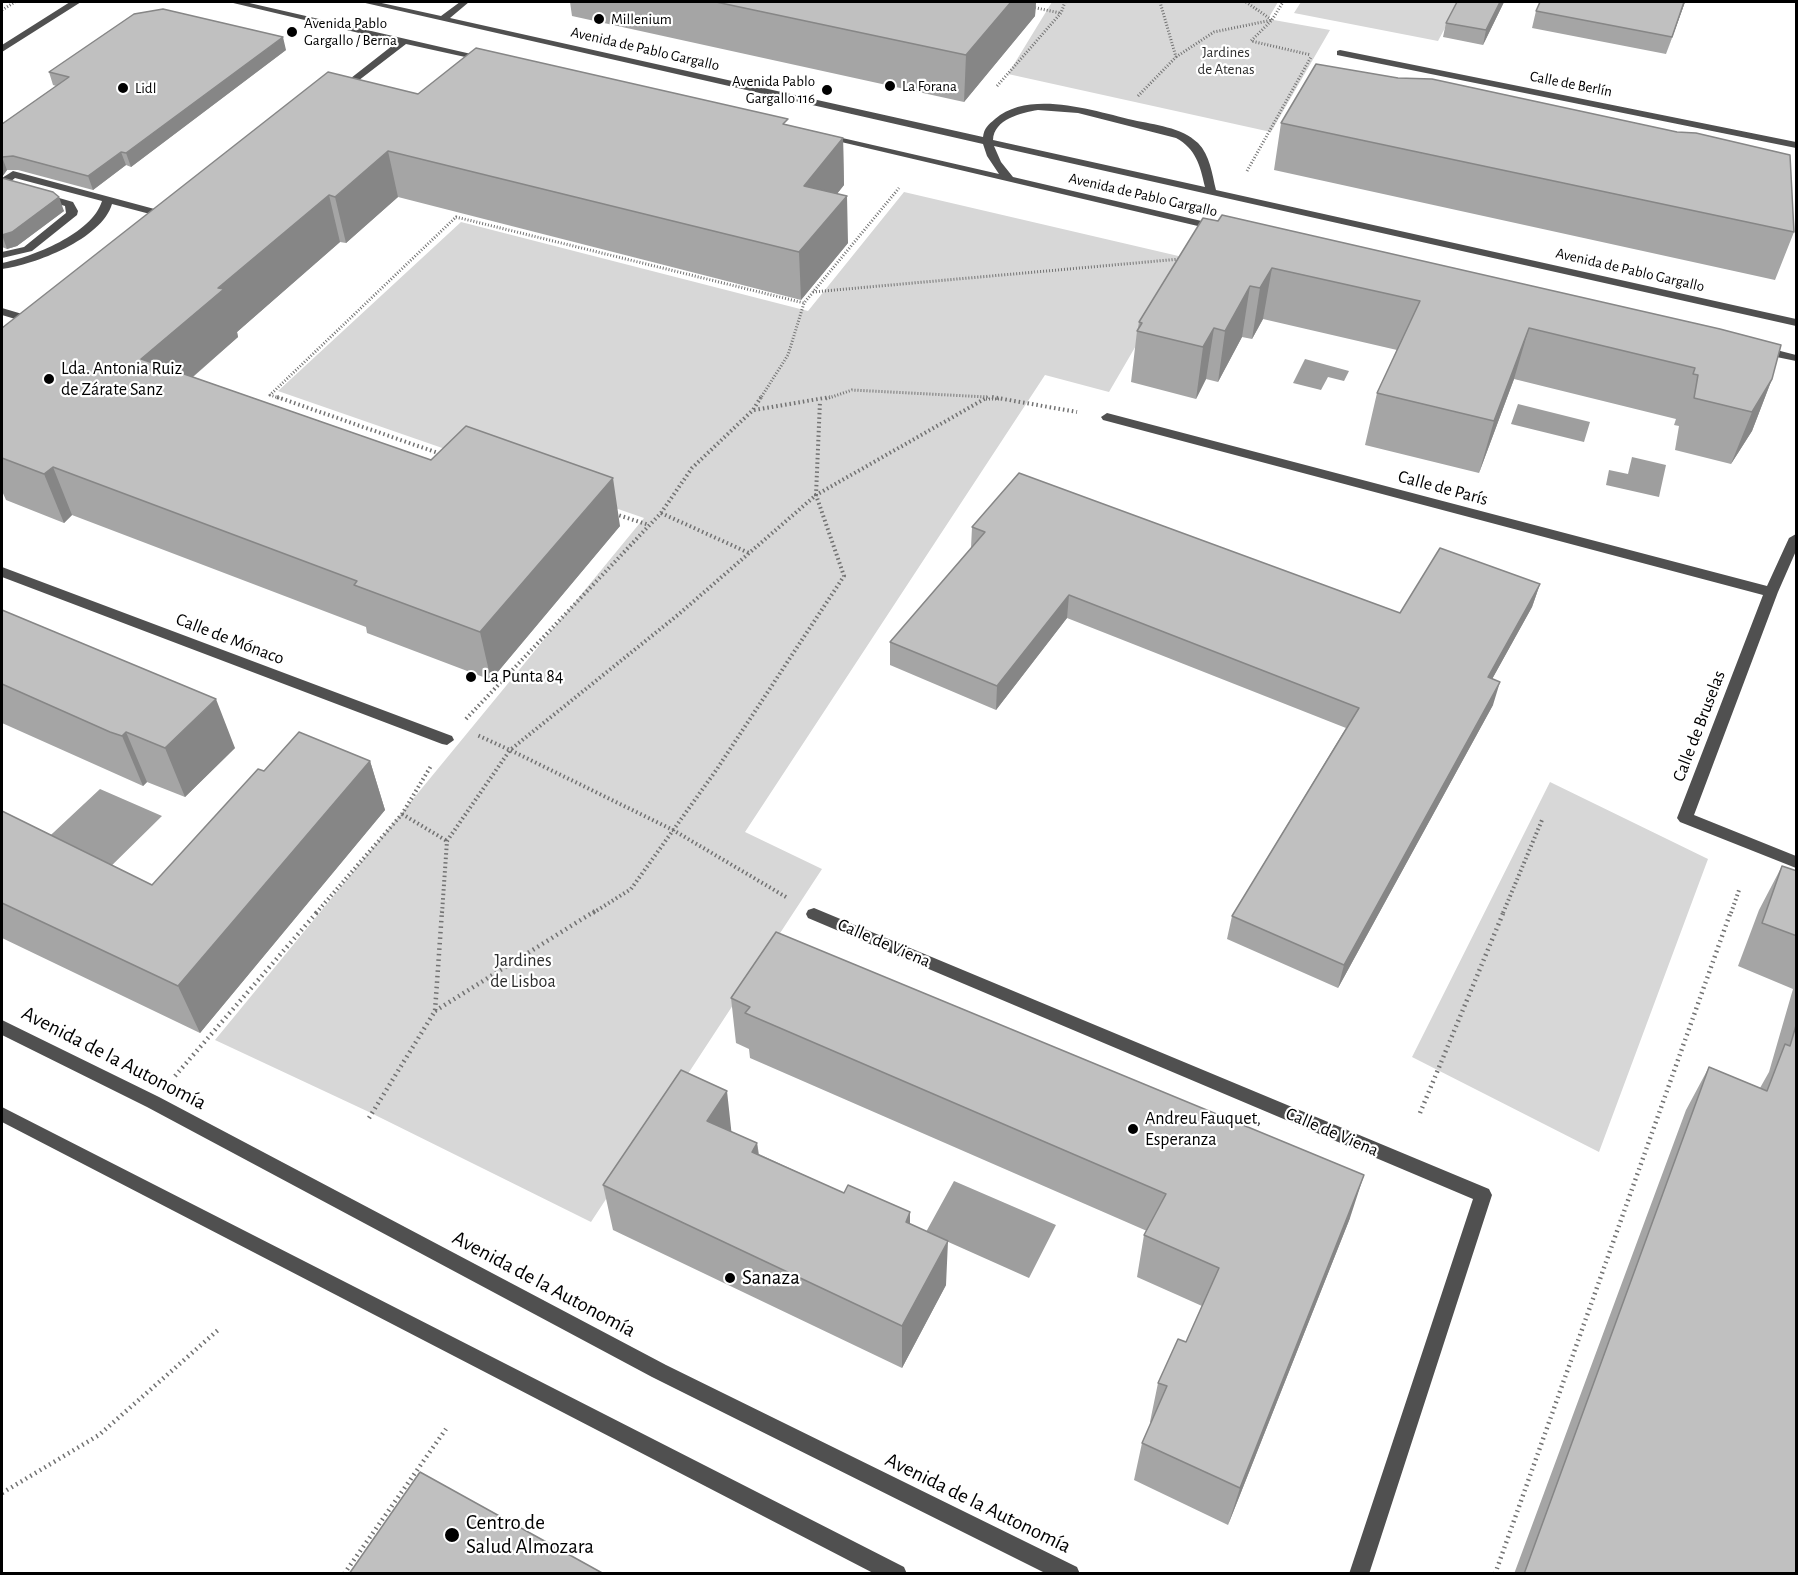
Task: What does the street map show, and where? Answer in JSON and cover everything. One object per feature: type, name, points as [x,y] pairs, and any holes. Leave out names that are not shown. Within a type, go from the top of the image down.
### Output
[{"type":"street","points":[[2,50],[76,2]]},
{"type":"street","points":[[234,2],[496,61]]},
{"type":"street","name":"Avenida de Pablo Gargallo","points":[[366,2],[1797,323]]},
{"type":"street","points":[[442,19],[465,2]]},
{"type":"street","points":[[329,100],[405,40]]},
{"type":"street","name":"Calle de Berlín","points":[[1340,53],[1797,145]]},
{"type":"street","name":"Avenida de Pablo Gargallo","points":[[988,141],[988,134],[994,124],[1013,113],[1051,107],[1081,111],[1164,130],[1184,138],[1201,155],[1211,191]]},
{"type":"street","name":"Avenida de Pablo Gargallo","points":[[818,135],[1227,229]]},
{"type":"street","points":[[988,141],[996,161],[1010,180]]},
{"type":"street","points":[[6,184],[13,174],[108,200],[176,223]]},
{"type":"street","points":[[2,255],[28,249],[67,220],[73,211],[69,204],[31,193]]},
{"type":"street","points":[[2,266],[18,264],[47,253],[96,221],[107,210],[108,200]]},
{"type":"street","points":[[2,312],[42,328]]},
{"type":"street","points":[[1745,347],[1797,358]]},
{"type":"street","name":"Calle de París","points":[[1107,417],[1771,591]]},
{"type":"street","name":"Calle de Bruselas","points":[[1797,538],[1771,591],[1685,818],[1797,862]]},
{"type":"street","name":"Calle de Mónaco","points":[[2,572],[447,740]]},
{"type":"street","name":"Calle de Viena","points":[[814,914],[1483,1195],[1359,1574]]},
{"type":"street","name":"Avenida de la Autonomía","points":[[2,1027],[153,1102],[659,1371],[1070,1574]]},
{"type":"street","points":[[2,1114],[897,1574]]},
{"type":"path","points":[[2,10],[15,2]]},
{"type":"path","points":[[990,93],[1061,13],[1065,2]]},
{"type":"path","points":[[1160,2],[1176,57]]},
{"type":"path","points":[[1246,2],[1272,20]]},
{"type":"path","points":[[1283,2],[1272,20],[1251,41],[1311,56]]},
{"type":"path","points":[[1026,6],[1061,13]]},
{"type":"path","points":[[1135,99],[1176,57],[1214,32],[1272,20]]},
{"type":"path","points":[[1244,177],[1317,47]]},
{"type":"path","points":[[153,1102],[402,814],[447,740],[459,726],[661,513],[692,468],[753,410],[788,355],[804,303],[899,188]]},
{"type":"path","points":[[448,456],[270,395],[456,217],[804,303]]},
{"type":"path","points":[[813,292],[1186,259]]},
{"type":"path","points":[[753,410],[820,401],[852,390],[989,397],[1107,417]]},
{"type":"path","points":[[435,1011],[447,841],[510,750],[679,614],[816,495],[989,397]]},
{"type":"path","points":[[369,1118],[435,1011],[631,889],[717,769],[844,576],[816,495],[820,401]]},
{"type":"path","points":[[604,510],[649,525]]},
{"type":"path","points":[[661,513],[749,553]]},
{"type":"path","points":[[459,726],[673,830],[814,914]]},
{"type":"path","points":[[402,814],[447,841]]},
{"type":"path","points":[[1419,1113],[1542,820]]},
{"type":"path","points":[[1495,1574],[1739,890]]},
{"type":"path","points":[[2,1493],[99,1435],[218,1330]]},
{"type":"path","points":[[344,1574],[446,1429]]},
{"type":"green space","name":"Jardines de Atenas","points":[[1052,2],[1278,2],[1268,19],[1330,30],[1271,132],[1008,74]]},
{"type":"green space","points":[[1301,2],[1459,2],[1438,41],[1294,13]]},
{"type":"green space","name":"Jardines de Lisboa","points":[[904,192],[1187,258],[1109,392],[1045,375],[745,832],[822,869],[591,1222],[369,1112],[215,1040],[644,518],[278,391],[461,222],[808,311]]},
{"type":"green space","points":[[1550,782],[1708,859],[1599,1152],[1412,1057]]},
{"type":"shaded area","points":[[1305,359],[1349,371],[1344,381],[1328,377],[1321,390],[1293,383]]},
{"type":"shaded area","points":[[1518,404],[1590,422],[1584,442],[1511,424]]},
{"type":"shaded area","points":[[1632,457],[1666,465],[1659,497],[1606,485],[1609,470],[1628,474]]},
{"type":"shaded area","points":[[100,789],[162,816],[101,876],[38,847]]},
{"type":"shaded area","points":[[954,1181],[1056,1225],[1029,1278],[926,1232]]},
{"type":"building","points":[[716,2],[1011,2],[966,55]]},
{"type":"building","points":[[1457,2],[1500,2],[1486,30],[1446,23]]},
{"type":"building","points":[[1540,2],[1684,2],[1672,37],[1536,11]]},
{"type":"building","points":[[163,9],[283,37],[126,153],[121,152],[88,176],[13,156],[2,157],[2,124],[69,77],[49,72],[134,14]]},
{"type":"building","points":[[476,48],[788,119],[783,124],[843,138],[804,186],[847,196],[799,252],[388,151],[335,197],[329,195],[218,288],[224,289],[141,359],[431,460],[466,426],[613,478],[480,632],[354,585],[357,581],[53,467],[44,474],[2,458],[2,328],[328,72],[418,94]]},
{"type":"building","points":[[1316,64],[1398,78],[1432,79],[1677,132],[1696,133],[1790,155],[1794,232],[1281,123]]},
{"type":"building","points":[[2,178],[53,192],[59,197],[12,232],[2,235]]},
{"type":"building","points":[[1222,215],[1781,345],[1772,379],[1752,412],[1694,398],[1698,375],[1693,374],[1695,368],[1529,328],[1494,421],[1377,393],[1420,301],[1272,268],[1260,288],[1250,286],[1225,331],[1214,328],[1203,347],[1137,331],[1142,323],[1139,322],[1203,218],[1218,221]]},
{"type":"building","points":[[1019,473],[1400,613],[1440,548],[1540,584],[1488,677],[1500,682],[1344,965],[1232,916],[1359,708],[1069,595],[997,686],[890,642],[985,532],[972,527]]},
{"type":"building","points":[[2,610],[216,699],[165,748],[126,732],[122,736],[110,732],[2,684]]},
{"type":"building","points":[[299,732],[370,761],[178,986],[2,903],[2,811],[152,885],[258,769],[264,771]]},
{"type":"building","points":[[1782,866],[1797,871],[1797,936],[1762,923]]},
{"type":"building","points":[[776,932],[1364,1175],[1240,1488],[1142,1443],[1167,1386],[1158,1383],[1178,1339],[1186,1342],[1219,1268],[1144,1235],[1166,1194],[745,1013],[750,1007],[731,998]]},
{"type":"building","points":[[1797,1022],[1797,1574],[1524,1574],[1709,1067],[1767,1091],[1785,1044],[1790,1046]]},
{"type":"building","points":[[681,1070],[727,1091],[707,1121],[757,1143],[752,1152],[844,1193],[848,1185],[910,1212],[906,1222],[948,1241],[902,1326],[603,1185]]},
{"type":"building","points":[[420,1472],[604,1574],[349,1574]]},
{"type":"place","name":"Millenium","points":[[599,19]]},
{"type":"place","name":"Avenida Pablo Gargallo / Berna","points":[[292,32]]},
{"type":"place","name":"La Forana","points":[[890,86]]},
{"type":"place","name":"Lidl","points":[[123,88]]},
{"type":"place","name":"Avenida Pablo Gargallo 116","points":[[827,90]]},
{"type":"place","name":"Lda. Antonia Ruiz de Zárate Sanz","points":[[49,379]]},
{"type":"place","name":"La Punta 84","points":[[471,677]]},
{"type":"place","name":"Andreu Fauquet, Esperanza","points":[[1133,1129]]},
{"type":"place","name":"Sanaza","points":[[730,1278]]},
{"type":"place","name":"Centro de Salud Almozara","points":[[452,1535]]}]
